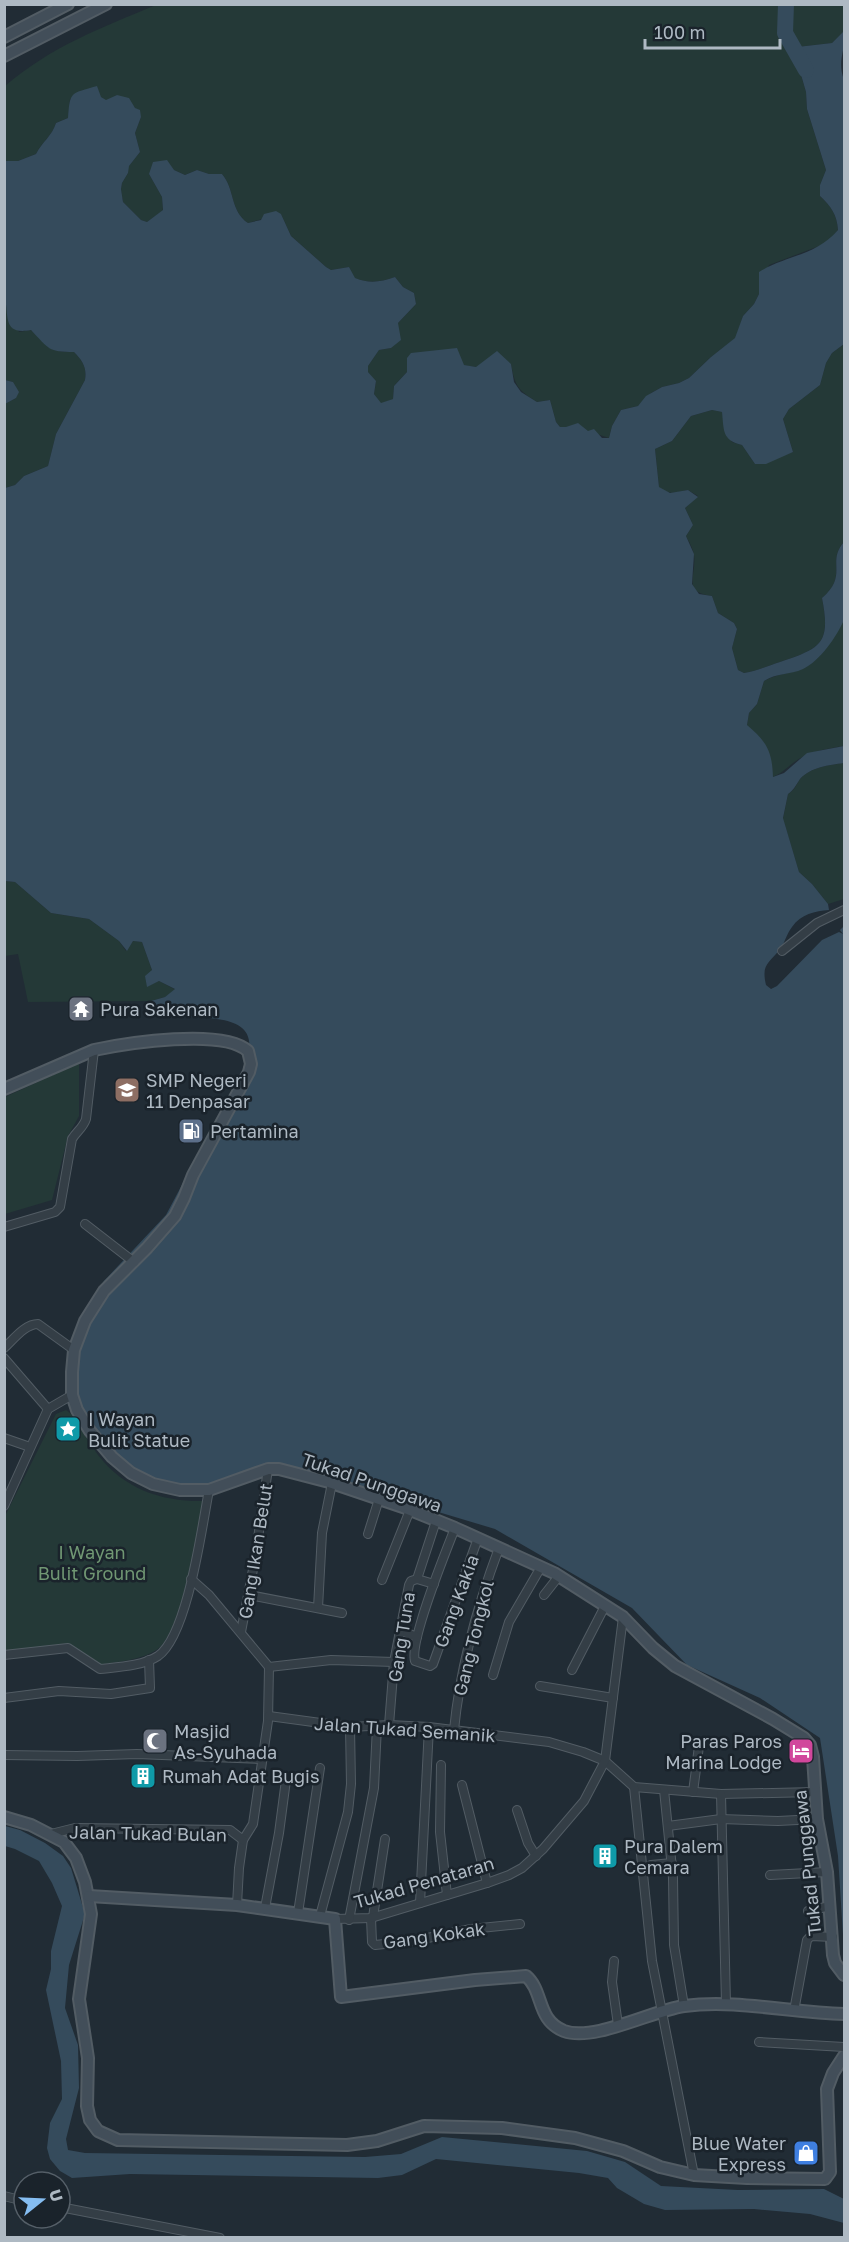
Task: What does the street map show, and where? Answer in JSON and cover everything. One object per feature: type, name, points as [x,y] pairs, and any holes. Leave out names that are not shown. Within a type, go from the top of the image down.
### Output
[{"type":"street","points":[[4,37],[68,4]]},
{"type":"street","points":[[4,56],[106,4]]},
{"type":"street","points":[[782,951],[818,923],[844,910]]},
{"type":"street","name":"Tukad Punggawa","points":[[4,1089],[94,1050],[157,1041],[218,1040],[244,1047],[248,1051],[249,1072],[194,1175],[175,1216],[104,1292],[85,1321],[74,1350],[72,1395],[77,1410],[90,1431],[111,1457],[131,1473],[153,1485],[180,1490],[209,1490],[268,1469],[283,1470],[379,1498],[478,1538],[541,1567],[623,1617],[653,1648],[675,1666],[804,1738],[812,1749],[817,1819],[827,1872],[834,1958],[844,1975]]},
{"type":"street","points":[[4,1227],[56,1212],[60,1207],[72,1139],[75,1133],[83,1128],[86,1119],[94,1050]]},
{"type":"street","points":[[85,1224],[134,1262]]},
{"type":"street","points":[[4,1348],[25,1329],[38,1324],[74,1350]]},
{"type":"street","points":[[4,1358],[48,1409]]},
{"type":"street","points":[[4,1506],[48,1409],[72,1395]]},
{"type":"street","points":[[4,1438],[30,1447]]},
{"type":"street","name":"Gang Ikan Belut","points":[[241,1632],[249,1595],[268,1469]]},
{"type":"street","points":[[318,1608],[322,1533],[332,1483]]},
{"type":"street","points":[[4,1655],[68,1648],[100,1669],[150,1660],[161,1654],[178,1625],[192,1579],[209,1490]]},
{"type":"street","points":[[368,1534],[379,1498]]},
{"type":"street","points":[[382,1580],[410,1510]]},
{"type":"street","name":"Gang Tuna","points":[[389,1725],[394,1662],[409,1585],[411,1581],[417,1579],[436,1521]]},
{"type":"street","points":[[399,1630],[417,1637],[454,1528]]},
{"type":"street","name":"Gang Kakia","points":[[417,1637],[414,1660],[430,1666],[434,1663],[478,1538]]},
{"type":"street","name":"Gang Tongkol","points":[[454,1730],[458,1696],[470,1639],[499,1548]]},
{"type":"street","points":[[493,1675],[509,1622],[541,1567]]},
{"type":"street","points":[[544,1595],[559,1576]]},
{"type":"street","points":[[4,1755],[137,1754],[262,1759],[269,1716],[269,1667],[209,1595],[192,1579]]},
{"type":"street","points":[[417,1579],[434,1584]]},
{"type":"street","points":[[249,1595],[342,1613]]},
{"type":"street","points":[[572,1670],[605,1606]]},
{"type":"street","name":"Tukad Penataran","points":[[89,1896],[237,1905],[349,1920],[372,1918],[509,1875],[536,1856],[584,1802],[605,1761],[623,1617]]},
{"type":"street","points":[[4,1698],[58,1691],[111,1694],[150,1688],[150,1660]]},
{"type":"street","points":[[269,1667],[331,1660],[394,1662]]},
{"type":"street","points":[[540,1686],[613,1698]]},
{"type":"street","name":"Jalan Tukad Semanik","points":[[269,1716],[350,1727],[389,1725],[429,1727],[549,1742],[605,1761],[634,1786]]},
{"type":"street","points":[[349,1920],[374,1788],[377,1726]]},
{"type":"street","points":[[320,1916],[348,1812],[351,1784],[350,1727]]},
{"type":"street","points":[[420,1903],[429,1727]]},
{"type":"street","points":[[693,1792],[699,1746]]},
{"type":"street","name":"Jalan Tukad Bulan","points":[[237,1905],[238,1868],[243,1840],[253,1824],[262,1759]]},
{"type":"street","points":[[441,1765],[440,1832],[447,1895]]},
{"type":"street","points":[[298,1913],[320,1768]]},
{"type":"street","points":[[265,1908],[286,1780]]},
{"type":"street","points":[[462,1785],[487,1883]]},
{"type":"street","points":[[694,2175],[652,1960],[634,1786],[721,1794],[815,1792]]},
{"type":"street","points":[[664,1790],[672,1863],[674,1945],[684,2006]]},
{"type":"street","points":[[721,1794],[726,2004]]},
{"type":"street","points":[[517,1810],[528,1844],[536,1856]]},
{"type":"street","points":[[4,1817],[31,1825],[64,1842],[76,1858],[89,1896],[90,1923],[80,1982],[79,2006],[88,2058],[87,2106],[92,2124],[102,2135],[126,2141],[347,2145],[377,2141],[424,2126],[502,2128],[574,2138],[622,2151],[660,2167],[694,2175],[777,2179],[827,2178],[830,2172],[827,2089],[833,2073],[844,2056]]},
{"type":"street","points":[[668,1826],[722,1819],[778,1821],[817,1819]]},
{"type":"street","name":"Jalan Tukad Bulan","points":[[51,1834],[75,1828],[230,1830],[243,1840]]},
{"type":"street","points":[[372,1918],[385,1839]]},
{"type":"street","points":[[651,1865],[672,1863]]},
{"type":"street","points":[[770,1875],[827,1872]]},
{"type":"street","points":[[808,1911],[830,1906]]},
{"type":"street","name":"Gang Kokak","points":[[372,1918],[372,1942],[375,1945],[413,1941],[471,1929],[520,1924]]},
{"type":"street","points":[[335,1919],[341,1997],[526,1976],[532,1983],[546,2016],[562,2030],[582,2034],[684,2006],[726,2004],[844,2014]]},
{"type":"street","points":[[794,2011],[807,1940],[811,1936],[833,1936]]},
{"type":"street","points":[[614,1961],[612,1982],[618,2025]]},
{"type":"street","points":[[759,2042],[844,2047]]},
{"type":"street","points":[[72,2209],[220,2238]]},
{"type":"green space","points":[[156,5],[844,5],[844,32],[832,43],[797,47],[795,54],[806,92],[807,109],[826,170],[820,185],[820,196],[833,211],[838,230],[827,243],[769,265],[759,294],[754,304],[743,316],[736,338],[689,378],[651,393],[638,406],[621,410],[612,426],[609,438],[588,431],[560,427],[556,422],[550,400],[537,402],[521,391],[514,378],[511,364],[476,367],[407,358],[407,372],[394,386],[393,399],[381,404],[374,394],[376,382],[368,372],[368,366],[379,350],[391,348],[398,323],[416,304],[414,293],[403,287],[395,277],[370,282],[354,278],[349,267],[331,270],[291,236],[281,214],[248,223],[238,212],[222,174],[209,174],[197,170],[185,175],[174,170],[149,174],[162,197],[163,211],[147,222],[141,220],[123,202],[121,189],[128,173],[128,167],[140,152],[135,133],[141,117],[135,108],[117,95],[106,101],[101,97],[70,99],[68,118],[56,123],[36,154],[18,161],[5,161],[5,86],[59,49],[96,30]]},
{"type":"green space","points":[[5,298],[19,332],[31,330],[50,348],[74,352],[84,365],[85,380],[56,434],[48,466],[24,476],[15,485],[5,488],[5,404],[16,398],[13,382],[5,380]]},
{"type":"green space","points":[[844,344],[844,542],[837,556],[834,582],[822,598],[825,625],[823,635],[814,648],[805,653],[744,673],[738,670],[732,648],[737,629],[734,623],[718,613],[712,596],[702,594],[693,587],[694,555],[686,536],[693,525],[685,508],[698,496],[688,490],[669,492],[659,487],[655,449],[672,441],[691,416],[712,410],[722,412],[732,442],[742,445],[755,464],[793,452],[783,419],[789,409],[820,385],[826,363],[832,353]]},
{"type":"green space","points":[[844,619],[844,746],[817,751],[805,756],[773,777],[747,725],[749,713],[757,704],[764,681],[809,665],[821,654]]},
{"type":"green space","points":[[844,763],[844,899],[828,904],[799,872],[783,819],[788,794],[804,775],[815,769]]},
{"type":"green space","points":[[5,881],[15,882],[51,913],[89,919],[119,941],[126,951],[133,941],[142,942],[152,970],[147,986],[159,981],[176,990],[165,997],[151,1001],[28,1002],[18,954],[5,956]]},
{"type":"green space","points":[[79,1063],[79,1116],[68,1136],[52,1200],[5,1214],[5,1097]]},
{"type":"green space","name":"I Wayan Bulit Ground","points":[[66,1410],[80,1425],[98,1455],[120,1477],[146,1492],[160,1496],[205,1501],[188,1578],[176,1619],[161,1646],[141,1657],[100,1665],[69,1644],[5,1651],[4,1518],[56,1414]]},
{"type":"water","points":[[843,32],[841,65],[844,80],[844,344],[832,353],[826,363],[820,385],[789,409],[783,419],[793,452],[766,464],[755,464],[742,445],[735,443],[725,434],[722,412],[712,410],[691,416],[672,441],[655,449],[659,487],[670,493],[688,490],[698,497],[685,508],[693,525],[686,536],[694,554],[692,584],[699,594],[712,596],[718,613],[734,623],[737,629],[732,648],[738,670],[744,673],[805,653],[820,642],[825,625],[822,598],[834,582],[837,556],[844,542],[845,606],[841,626],[827,648],[809,665],[798,671],[764,681],[757,704],[749,713],[747,725],[764,742],[770,754],[773,777],[784,773],[807,753],[844,746],[844,763],[815,769],[800,779],[788,794],[783,818],[799,872],[828,904],[829,910],[809,914],[796,923],[781,948],[767,964],[765,978],[766,985],[771,989],[777,986],[822,940],[839,932],[843,934],[840,930],[844,926],[844,1951],[838,1856],[820,1738],[760,1698],[687,1665],[632,1608],[495,1529],[275,1463],[217,1485],[181,1486],[137,1476],[105,1442],[88,1420],[69,1377],[73,1344],[84,1311],[104,1281],[166,1215],[238,1079],[242,1081],[247,1071],[243,1068],[249,1049],[248,1035],[240,1026],[228,1021],[213,1018],[164,1017],[151,1001],[165,997],[175,989],[159,981],[147,987],[145,976],[152,970],[142,942],[133,941],[127,951],[119,941],[89,919],[51,913],[15,882],[5,881],[5,488],[15,485],[24,476],[48,466],[56,434],[85,380],[85,372],[84,365],[74,352],[54,350],[31,330],[16,330],[9,323],[5,298],[5,161],[18,161],[36,154],[56,123],[68,118],[71,98],[77,92],[97,86],[101,97],[106,100],[117,95],[129,98],[135,108],[140,110],[141,117],[135,133],[140,152],[129,166],[121,189],[123,202],[141,220],[147,222],[163,210],[162,197],[149,174],[153,162],[167,160],[174,170],[185,175],[197,170],[209,174],[222,174],[238,212],[248,223],[261,220],[264,214],[276,211],[281,214],[291,236],[331,270],[349,267],[355,278],[370,282],[395,277],[403,287],[414,293],[416,304],[398,323],[401,340],[391,348],[379,350],[368,366],[368,372],[376,381],[374,394],[381,403],[393,399],[394,386],[407,372],[407,358],[411,353],[457,348],[464,365],[476,367],[497,351],[511,364],[514,382],[521,392],[537,402],[550,400],[556,422],[560,427],[578,423],[588,431],[594,429],[602,438],[609,438],[612,426],[621,410],[638,406],[646,396],[662,387],[689,378],[735,338],[743,316],[754,304],[759,294],[759,272],[820,245],[838,230],[833,211],[820,196],[820,185],[826,170],[807,109],[806,92],[795,54],[797,47],[832,43]]},
{"type":"water","points":[[5,380],[13,382],[19,392],[16,398],[5,404]]},
{"type":"water","points":[[5,1826],[20,1830],[45,1843],[63,1856],[71,1868],[85,1914],[69,1965],[65,2008],[78,2045],[79,2088],[66,2139],[68,2150],[85,2153],[365,2157],[401,2154],[442,2137],[587,2151],[625,2162],[661,2186],[738,2190],[824,2189],[844,2199],[844,2223],[810,2214],[754,2209],[665,2210],[644,2204],[617,2188],[608,2178],[436,2159],[402,2175],[378,2178],[130,2174],[72,2178],[72,2170],[59,2170],[50,2159],[47,2148],[50,2123],[62,2099],[61,2061],[46,1990],[51,1969],[51,1951],[62,1906],[39,1861],[5,1846]]},
{"type":"waterway","points":[[786,4],[785,33],[806,70]]},
{"type":"place","name":"Pura Sakenan","points":[[81,1009]]},
{"type":"place","name":"SMP Negeri 11 Denpasar","points":[[127,1090]]},
{"type":"place","name":"Pertamina","points":[[191,1131]]},
{"type":"place","name":"I Wayan Bulit Statue","points":[[68,1429]]},
{"type":"place","name":"Masjid As-Syuhada","points":[[155,1741]]},
{"type":"place","name":"Paras Paros Marina Lodge","points":[[801,1751]]},
{"type":"place","name":"Rumah Adat Bugis","points":[[143,1776]]},
{"type":"place","name":"Pura Dalem Cemara","points":[[605,1856]]},
{"type":"place","name":"Blue Water Express","points":[[806,2153]]}]
